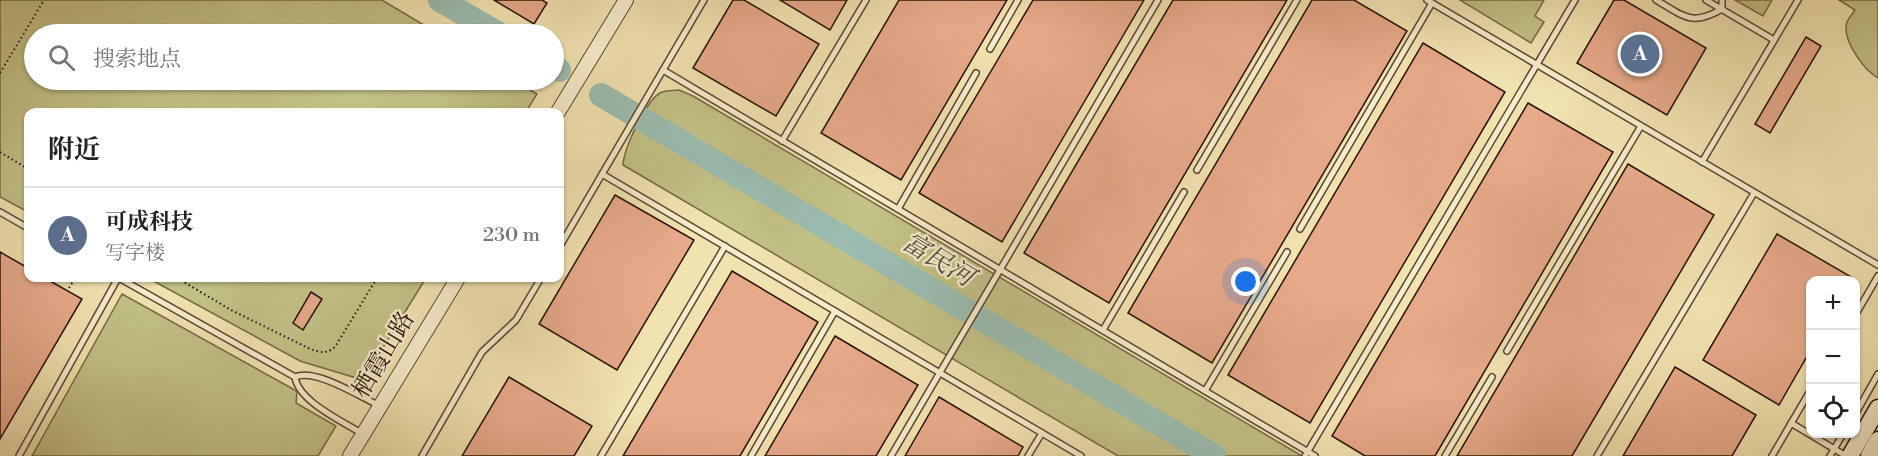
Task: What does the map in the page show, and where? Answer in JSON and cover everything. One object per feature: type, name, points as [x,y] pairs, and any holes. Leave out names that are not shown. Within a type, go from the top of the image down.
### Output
[{"type":"main road","points":[[1843,454],[1878,408]]},
{"type":"main road","points":[[1869,456],[1878,440]]},
{"type":"street","points":[[560,108],[626,0]]},
{"type":"street","name":"栖霞山路","points":[[350,456],[456,282]]},
{"type":"lane","points":[[564,239],[704,0]]},
{"type":"lane","points":[[783,141],[866,0]]},
{"type":"lane","points":[[990,49],[1018,0]]},
{"type":"lane","points":[[891,456],[1158,0]]},
{"type":"lane","points":[[1197,170],[1297,0]]},
{"type":"lane","points":[[1306,454],[1575,0]]},
{"type":"lane","points":[[1656,0],[1688,18],[1698,20],[1722,9]]},
{"type":"lane","points":[[1706,0],[1774,40]]},
{"type":"lane","points":[[1722,0],[1722,9]]},
{"type":"lane","points":[[1702,162],[1798,0]]},
{"type":"lane","points":[[1300,229],[1429,2],[1878,265]]},
{"type":"lane","points":[[663,70],[1103,330],[1306,454],[1315,456]]},
{"type":"lane","points":[[898,209],[976,74]]},
{"type":"lane","points":[[1507,351],[1641,126]]},
{"type":"lane","points":[[602,174],[1081,456]]},
{"type":"lane","points":[[1103,330],[1184,192]]},
{"type":"lane","points":[[1597,456],[1754,193]]},
{"type":"lane","points":[[0,212],[24,226]]},
{"type":"lane","points":[[602,456],[725,246]]},
{"type":"lane","points":[[1205,391],[1287,252]]},
{"type":"lane","points":[[1860,307],[1878,276]]},
{"type":"lane","points":[[19,456],[117,282]]},
{"type":"lane","points":[[126,282],[295,377]]},
{"type":"lane","points":[[422,456],[482,352],[516,320],[539,282]]},
{"type":"lane","points":[[751,456],[835,311]]},
{"type":"lane","points":[[295,377],[302,374],[325,380],[380,406]]},
{"type":"lane","points":[[1860,405],[1878,374]]},
{"type":"lane","points":[[1445,456],[1492,376]]},
{"type":"lane","points":[[295,377],[296,385],[303,394],[363,434]]},
{"type":"lane","points":[[1772,456],[1806,398]]},
{"type":"lane","points":[[1791,423],[1843,454]]},
{"type":"lane","points":[[1028,456],[1042,433]]},
{"type":"lane","points":[[1843,438],[1843,454]]},
{"type":"lane","points":[[1830,456],[1843,454]]},
{"type":"path","points":[[30,24],[44,0]]},
{"type":"path","points":[[0,73],[24,33]]},
{"type":"path","points":[[0,152],[24,167]]},
{"type":"path","points":[[69,288],[73,282]]},
{"type":"path","points":[[184,282],[231,310],[308,348],[320,353],[328,353],[335,347],[374,282]]},
{"type":"shaded area","points":[[0,0],[382,0],[422,24],[24,24],[24,90],[530,90],[537,94],[528,108],[24,108],[24,210],[0,197]]},
{"type":"shaded area","points":[[1460,0],[1544,0],[1535,16],[1544,22],[1531,43]]},
{"type":"shaded area","points":[[1735,0],[1772,0],[1763,16]]},
{"type":"shaded area","points":[[1839,0],[1878,0],[1878,78],[1860,61],[1850,45],[1847,37],[1847,22],[1855,10]]},
{"type":"shaded area","points":[[679,90],[693,96],[1302,456],[1118,456],[623,165],[631,137],[648,105],[660,93]]},
{"type":"shaded area","points":[[155,282],[424,282],[363,380],[300,361]]},
{"type":"shaded area","points":[[122,294],[297,392],[296,403],[336,426],[318,456],[32,456]]},
{"type":"building","points":[[494,0],[542,0],[547,3],[534,24]]},
{"type":"building","points":[[733,0],[744,0],[819,44],[776,116],[693,68]]},
{"type":"building","points":[[780,0],[847,0],[830,30]]},
{"type":"building","points":[[899,0],[1007,0],[901,180],[821,133]]},
{"type":"building","points":[[1033,0],[1144,0],[1002,242],[919,193]]},
{"type":"building","points":[[1173,0],[1287,0],[1109,303],[1024,253]]},
{"type":"building","points":[[1312,0],[1354,0],[1407,31],[1212,363],[1128,313]]},
{"type":"building","points":[[1614,0],[1624,0],[1706,48],[1667,115],[1577,63]]},
{"type":"building","points":[[1806,37],[1821,46],[1770,133],[1755,124]]},
{"type":"building","points":[[1423,43],[1505,92],[1310,423],[1228,375]]},
{"type":"building","points":[[1528,103],[1613,152],[1435,456],[1365,456],[1332,436]]},
{"type":"building","points":[[1628,164],[1714,215],[1572,456],[1457,456]]},
{"type":"building","points":[[615,195],[694,240],[617,370],[539,324]]},
{"type":"building","points":[[1777,234],[1850,276],[1806,276],[1806,358],[1779,405],[1703,360]]},
{"type":"building","points":[[0,252],[24,266],[24,282],[52,282],[82,299],[0,439]]},
{"type":"building","points":[[732,271],[818,322],[740,456],[623,456]]},
{"type":"building","points":[[311,292],[322,299],[303,330],[293,323]]},
{"type":"building","points":[[835,336],[918,385],[876,456],[765,456]]},
{"type":"building","points":[[1675,367],[1756,415],[1732,456],[1623,456]]},
{"type":"building","points":[[509,377],[592,426],[574,456],[462,456]]},
{"type":"building","points":[[939,397],[1023,447],[1018,456],[905,456]]},
{"type":"waterway","name":"富民河","points":[[440,0],[482,24]]},
{"type":"waterway","name":"富民河","points":[[601,95],[1214,456]]},
{"type":"place","name":"可成科技","points":[[1640,54]]}]
